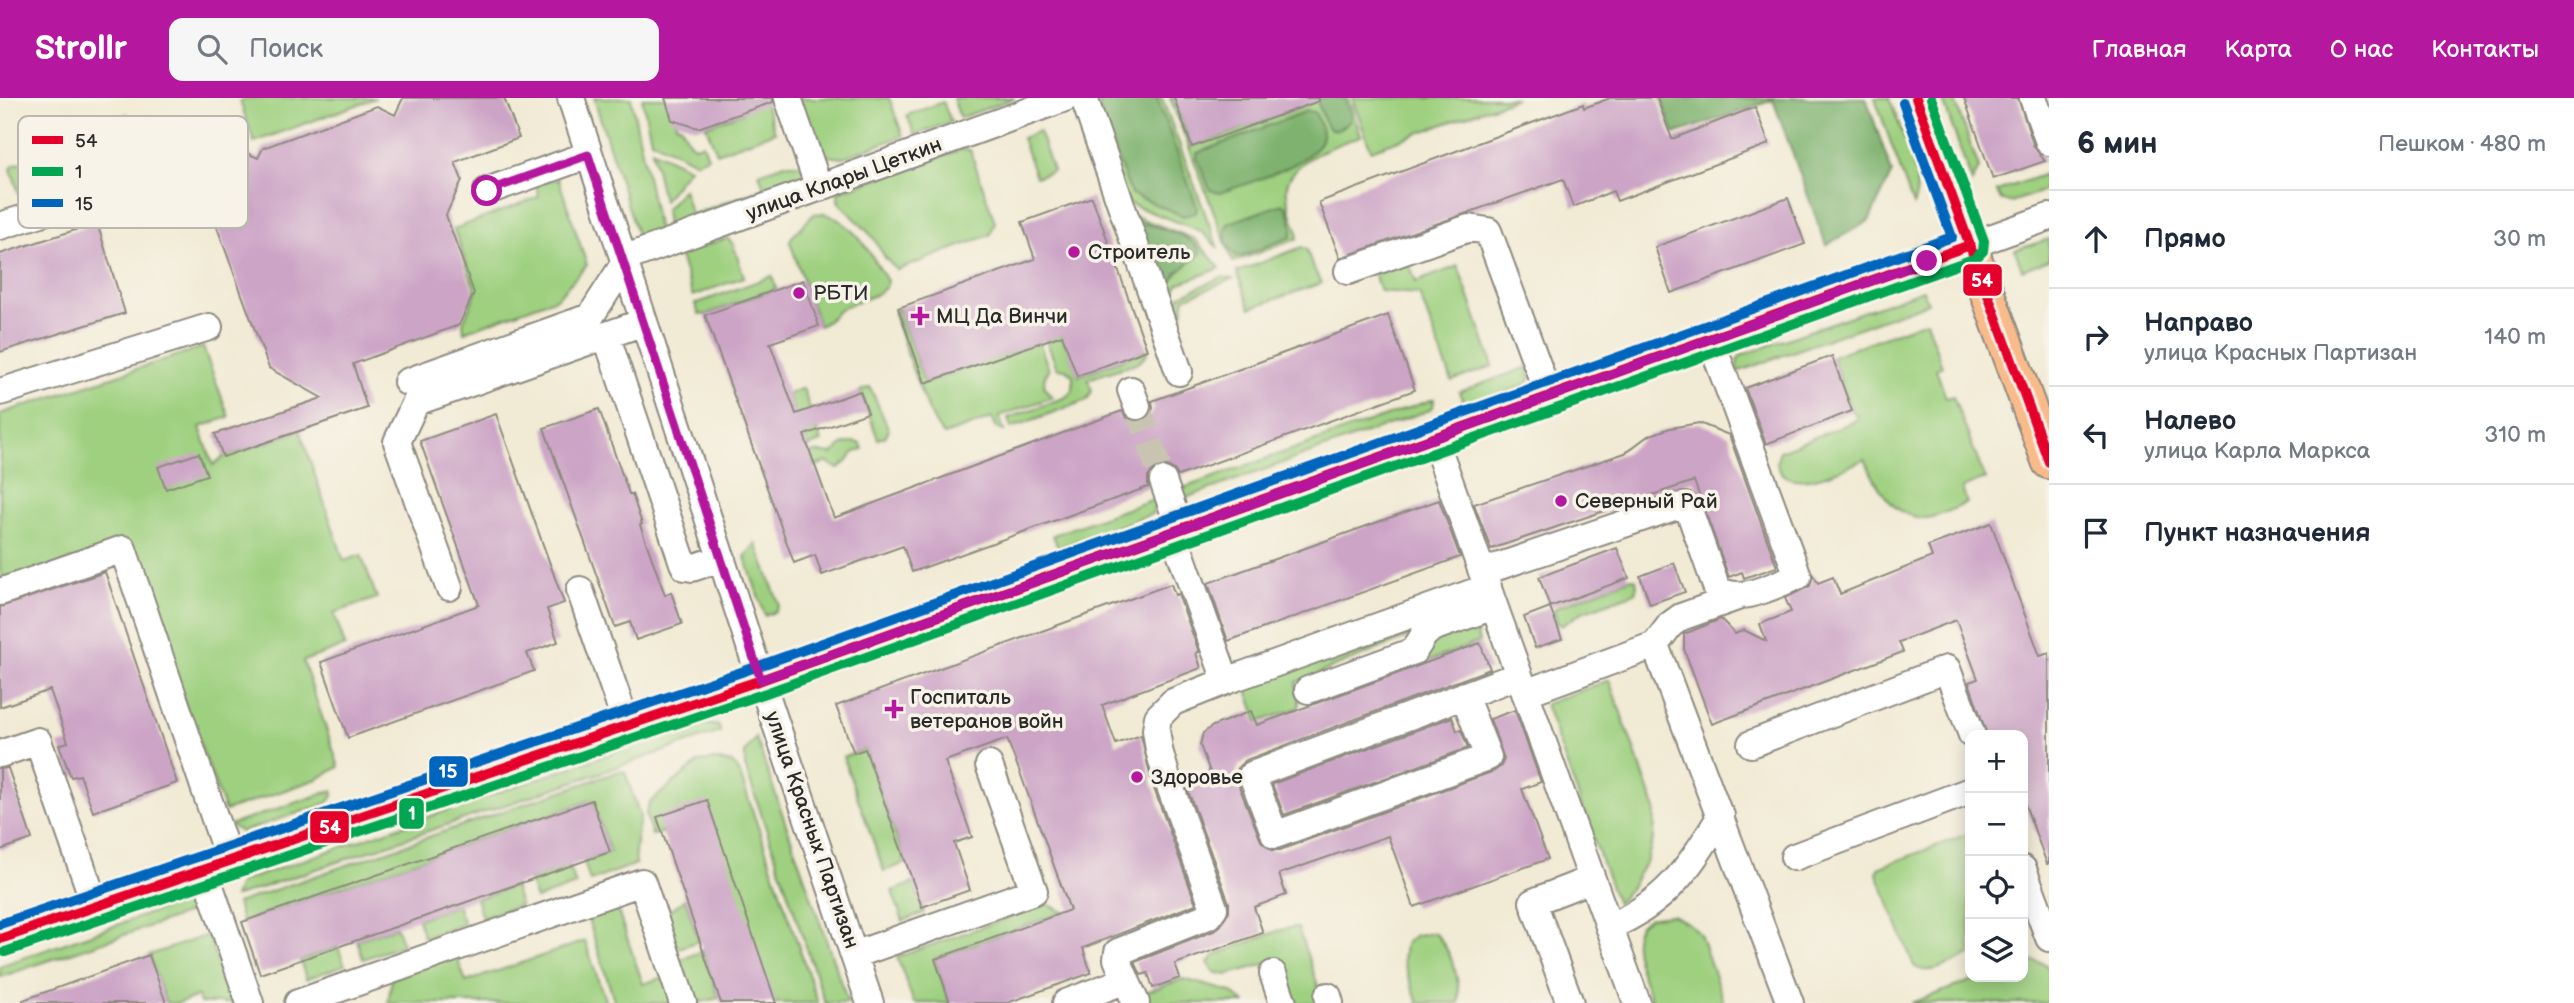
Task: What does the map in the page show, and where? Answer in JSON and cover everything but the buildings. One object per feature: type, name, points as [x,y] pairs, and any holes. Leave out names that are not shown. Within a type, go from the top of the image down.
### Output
[{"type":"main road","points":[[1916,98],[2049,462]]},
{"type":"street","name":"улица Красных Партизан","points":[[570,98],[870,1003]]},
{"type":"street","points":[[788,98],[819,188]]},
{"type":"street","name":"улица Клары Цеткин","points":[[624,261],[1065,98]]},
{"type":"street","points":[[1084,98],[1179,372]]},
{"type":"street","points":[[2033,98],[2049,142]]},
{"type":"street","points":[[487,191],[588,155]]},
{"type":"street","points":[[0,939],[761,680],[2049,218]]},
{"type":"street","points":[[0,226],[18,220]]},
{"type":"street","points":[[1348,271],[1469,228],[1488,231],[1549,397]]},
{"type":"street","points":[[407,382],[590,317],[624,261]]},
{"type":"street","points":[[449,587],[397,442],[416,402],[644,322]]},
{"type":"street","points":[[0,392],[209,327]]},
{"type":"street","points":[[606,335],[685,567],[692,568],[722,558]]},
{"type":"street","points":[[1464,695],[1488,757],[1275,835],[1252,775],[1464,695],[1522,684],[1655,645],[1670,625],[1681,617],[1798,576],[1710,338]]},
{"type":"street","points":[[1434,438],[1637,1003]]},
{"type":"street","points":[[1163,481],[1226,681]]},
{"type":"street","points":[[1066,1003],[1131,991],[1117,959],[1118,951],[1213,912],[1214,908],[1159,750],[1156,730],[1158,717],[1173,702],[1488,588],[1674,508],[1685,506],[1690,513],[1717,589],[1727,596],[1737,597]]},
{"type":"street","points":[[0,593],[123,549],[229,860]]},
{"type":"street","points":[[1308,690],[1413,652],[1432,628],[1488,588]]},
{"type":"street","points":[[580,590],[627,726]]},
{"type":"street","points":[[1655,645],[1790,1003]]},
{"type":"street","points":[[1751,744],[1947,669],[1970,730]]},
{"type":"street","points":[[0,754],[38,741],[95,905]]},
{"type":"street","points":[[854,955],[1034,891],[989,765]]},
{"type":"street","points":[[1794,857],[1965,793]]},
{"type":"street","points":[[1609,927],[1656,902],[1687,870],[1721,816]]},
{"type":"street","points":[[204,869],[250,1003]]},
{"type":"street","points":[[1570,1003],[1533,902],[1592,879]]},
{"type":"street","points":[[298,1003],[642,882],[683,1003]]},
{"type":"street","points":[[2028,882],[2049,938]]},
{"type":"street","points":[[1273,974],[1283,1003]]},
{"type":"green space","points":[[248,98],[376,98],[254,142],[248,116],[245,116],[240,101]]},
{"type":"green space","points":[[594,98],[631,98],[659,234],[639,241]]},
{"type":"green space","points":[[642,98],[666,98],[676,124],[681,126],[694,146],[703,144],[708,157],[695,162],[651,140]]},
{"type":"green space","points":[[739,98],[763,98],[775,132],[717,153],[706,126],[744,112]]},
{"type":"green space","points":[[798,98],[889,98],[903,136],[842,158],[827,156],[820,151]]},
{"type":"green space","points":[[953,98],[1015,98],[960,118]]},
{"type":"green space","points":[[1090,98],[1162,98],[1218,248],[1201,231],[1127,203]]},
{"type":"green space","points":[[1104,98],[1157,98],[1197,207],[1196,213],[1183,216],[1131,194],[1099,110]]},
{"type":"green space","points":[[1170,98],[1174,98],[1192,147],[1309,104],[1307,98],[1348,98],[1361,136],[1317,154],[1297,168],[1291,176],[1287,186],[1287,198],[1298,234],[1297,239],[1233,262]]},
{"type":"green space","points":[[1316,98],[1344,98],[1351,116],[1350,121],[1337,130],[1331,130],[1326,125]]},
{"type":"green space","points":[[1352,98],[1517,98],[1371,150]]},
{"type":"green space","points":[[1661,98],[1866,98],[1892,173],[1869,221],[1826,245],[1773,100],[1674,134]]},
{"type":"green space","points":[[1875,98],[1889,98],[1910,152],[1916,181],[1913,205]]},
{"type":"green space","points":[[1942,98],[1954,98],[1979,168],[1972,182]]},
{"type":"green space","points":[[943,102],[951,122],[915,135],[907,115]]},
{"type":"green space","points":[[1307,111],[1315,112],[1322,132],[1319,144],[1311,153],[1287,168],[1258,180],[1219,193],[1210,190],[1197,153]]},
{"type":"green space","points":[[1039,131],[1053,171],[1036,177],[1022,138]]},
{"type":"green space","points":[[963,149],[970,150],[995,222],[990,235],[897,270],[886,259],[873,237],[838,201],[838,192]]},
{"type":"green space","points":[[652,150],[689,168],[663,201]]},
{"type":"green space","points":[[18,163],[18,191],[11,169]]},
{"type":"green space","points":[[785,164],[804,164],[810,182],[800,189],[795,176],[765,188],[767,194],[668,233],[665,210],[683,189],[691,215],[764,188],[759,173]]},
{"type":"green space","points":[[2049,173],[2049,189],[2011,202],[2001,201],[1997,191]]},
{"type":"green space","points":[[558,178],[587,265],[557,298],[464,332],[463,323],[476,292],[454,229],[539,197],[536,185]]},
{"type":"green space","points":[[1282,204],[1287,207],[1290,218],[1291,237],[1236,256],[1226,243],[1225,228],[1229,223]]},
{"type":"green space","points":[[824,213],[845,224],[853,232],[887,281],[886,287],[881,291],[841,309],[819,326],[790,242],[814,214]]},
{"type":"green space","points":[[1129,214],[1195,239],[1220,268],[1178,284],[1169,302]]},
{"type":"green space","points":[[1137,223],[1168,230],[1184,237],[1201,253],[1177,273],[1168,288],[1160,288]]},
{"type":"green space","points":[[727,238],[733,244],[744,277],[693,296],[679,254]]},
{"type":"green space","points":[[2049,239],[2049,260],[2022,270],[2015,250]]},
{"type":"green space","points":[[1302,247],[1307,250],[1322,283],[1250,308],[1237,272]]},
{"type":"green space","points":[[1408,261],[1416,282],[1458,266],[1493,366],[1452,381],[1419,294],[1380,291],[1374,273]]},
{"type":"green space","points":[[772,276],[776,289],[705,315],[699,314],[695,304]]},
{"type":"green space","points":[[1222,277],[1232,279],[1185,298],[1178,334],[1171,333],[1179,296]]},
{"type":"green space","points":[[1923,290],[1928,303],[1737,372],[1740,356]]},
{"type":"green space","points":[[898,308],[925,383],[1039,342],[1049,370],[1044,384],[1053,397],[999,416],[1004,431],[997,428],[992,418],[944,435],[930,413],[916,378],[894,313]]},
{"type":"green space","points":[[1926,321],[1942,366],[1936,369],[1946,398],[1953,396],[1985,479],[1962,488],[1967,503],[1930,518],[1904,513],[1880,490],[1865,459],[1810,479],[1788,478],[1781,472],[1777,462],[1780,451],[1855,421],[1857,416],[1852,411],[1832,356]]},
{"type":"green space","points":[[1062,334],[1078,376],[1147,350],[1146,356],[1139,362],[1088,379],[1092,391],[1087,400],[1011,428],[1008,418],[1066,397],[1073,390],[1073,376],[1066,369],[1057,368],[1046,340]]},
{"type":"green space","points":[[203,347],[229,417],[200,427],[213,465],[223,457],[300,431],[344,561],[361,555],[377,598],[334,613],[345,646],[303,661],[339,767],[317,779],[225,811],[124,542],[0,585],[0,414]]},
{"type":"green space","points":[[1528,367],[1530,379],[1526,385],[1473,405],[1462,399],[1459,392]]},
{"type":"green space","points":[[870,387],[889,430],[885,437],[878,439],[860,391]]},
{"type":"green space","points":[[803,388],[821,442],[808,447],[788,394]]},
{"type":"green space","points":[[1434,399],[1430,410],[1183,499],[1172,492]]},
{"type":"green space","points":[[854,442],[861,444],[863,449],[853,453],[838,469],[827,462],[815,466],[810,454],[813,452],[832,454],[842,445]]},
{"type":"green space","points":[[1154,499],[1156,504],[1152,514],[1058,548],[1053,535]]},
{"type":"green space","points":[[756,543],[779,604],[776,611],[765,616],[745,557]]},
{"type":"green space","points":[[1632,578],[1636,579],[1635,593],[1582,612],[1561,626],[1557,622],[1554,610],[1557,607]]},
{"type":"green space","points":[[1459,603],[1411,636],[1297,682],[1298,708],[1258,722],[1245,684]]},
{"type":"green space","points":[[1475,626],[1479,642],[1384,678],[1381,676],[1434,634]]},
{"type":"green space","points":[[1609,680],[1655,807],[1654,836],[1647,860],[1617,904],[1545,704]]},
{"type":"green space","points":[[699,723],[719,726],[720,732],[234,897],[240,882]]},
{"type":"green space","points":[[756,738],[848,1003],[825,1003],[745,766],[745,752]]},
{"type":"green space","points":[[865,749],[906,863],[884,871],[843,757]]},
{"type":"green space","points":[[715,760],[732,763],[740,774],[818,1003],[776,1003],[663,832],[652,835],[646,815],[649,803],[699,762]]},
{"type":"green space","points":[[620,771],[625,772],[640,816],[635,850],[636,864],[590,881],[584,861],[610,852],[592,800],[242,922],[237,903]]},
{"type":"green space","points":[[333,790],[333,796],[328,803],[241,832],[230,825]]},
{"type":"green space","points":[[1965,835],[1965,957],[1934,969],[1914,966],[1877,874],[1878,868]]},
{"type":"green space","points":[[569,866],[576,885],[536,899],[529,880]]},
{"type":"green space","points":[[914,883],[924,913],[903,921],[892,891]]},
{"type":"green space","points":[[514,886],[520,905],[482,918],[476,899]]},
{"type":"green space","points":[[199,896],[203,908],[0,977],[0,966]]},
{"type":"green space","points":[[685,899],[699,941],[676,949],[664,915]]},
{"type":"green space","points":[[614,900],[643,984],[664,977],[673,1003],[615,1003],[585,910]]},
{"type":"green space","points":[[1047,904],[1064,912],[935,959],[950,1003],[914,1003],[897,957]]},
{"type":"green space","points":[[457,905],[464,924],[424,938],[418,919]]},
{"type":"green space","points":[[1672,915],[1688,923],[1700,934],[1724,1003],[1653,1003],[1636,957],[1636,934],[1641,924],[1650,918]]},
{"type":"green space","points":[[396,927],[403,945],[363,959],[357,940]]},
{"type":"green space","points":[[1293,927],[1298,928],[1324,1003],[1297,1003],[1283,968],[1277,961],[1226,975],[1214,972],[1208,963],[1215,955]]},
{"type":"green space","points":[[1435,933],[1454,966],[1459,1003],[1418,1003],[1403,961],[1405,944],[1415,935]]},
{"type":"green space","points":[[208,935],[232,1003],[200,1003],[198,996],[179,1003],[166,1003],[149,955]]},
{"type":"green space","points":[[585,941],[606,1003],[388,1003],[392,978],[456,955],[466,982]]},
{"type":"green space","points":[[338,947],[345,965],[306,979],[300,960]]},
{"type":"green space","points":[[703,951],[719,998],[696,1003],[681,959]]},
{"type":"green space","points":[[2028,960],[2043,963],[2049,968],[2049,1003],[1911,1003],[1968,982],[2028,982]]},
{"type":"green space","points":[[1183,979],[1231,992],[1245,1003],[1147,1003],[1143,993]]},
{"type":"tunnel","points":[[1137,406],[1163,481]]},
{"type":"transit line","name":"54","points":[[1916,98],[2049,462]]},
{"type":"transit line","name":"1","points":[[5,952],[766,693],[1976,258],[1983,251],[1984,241],[1931,98]]},
{"type":"transit line","name":"15","points":[[0,924],[756,667],[1952,237],[1903,103]]},
{"type":"transit line","name":"54","points":[[0,939],[761,680],[1970,245]]},
{"type":"place","name":"Строитель","points":[[1074,252]]},
{"type":"place","name":"РБТИ","points":[[799,293]]},
{"type":"place","name":"МЦ Да Винчи","points":[[920,316]]},
{"type":"place","name":"Северный Рай","points":[[1561,501]]},
{"type":"place","name":"Госпиталь ветеранов войн","points":[[894,709]]},
{"type":"place","name":"Здоровье","points":[[1137,777]]},
{"type":"route","points":[[487,191],[588,155],[761,680],[1927,261]]}]
